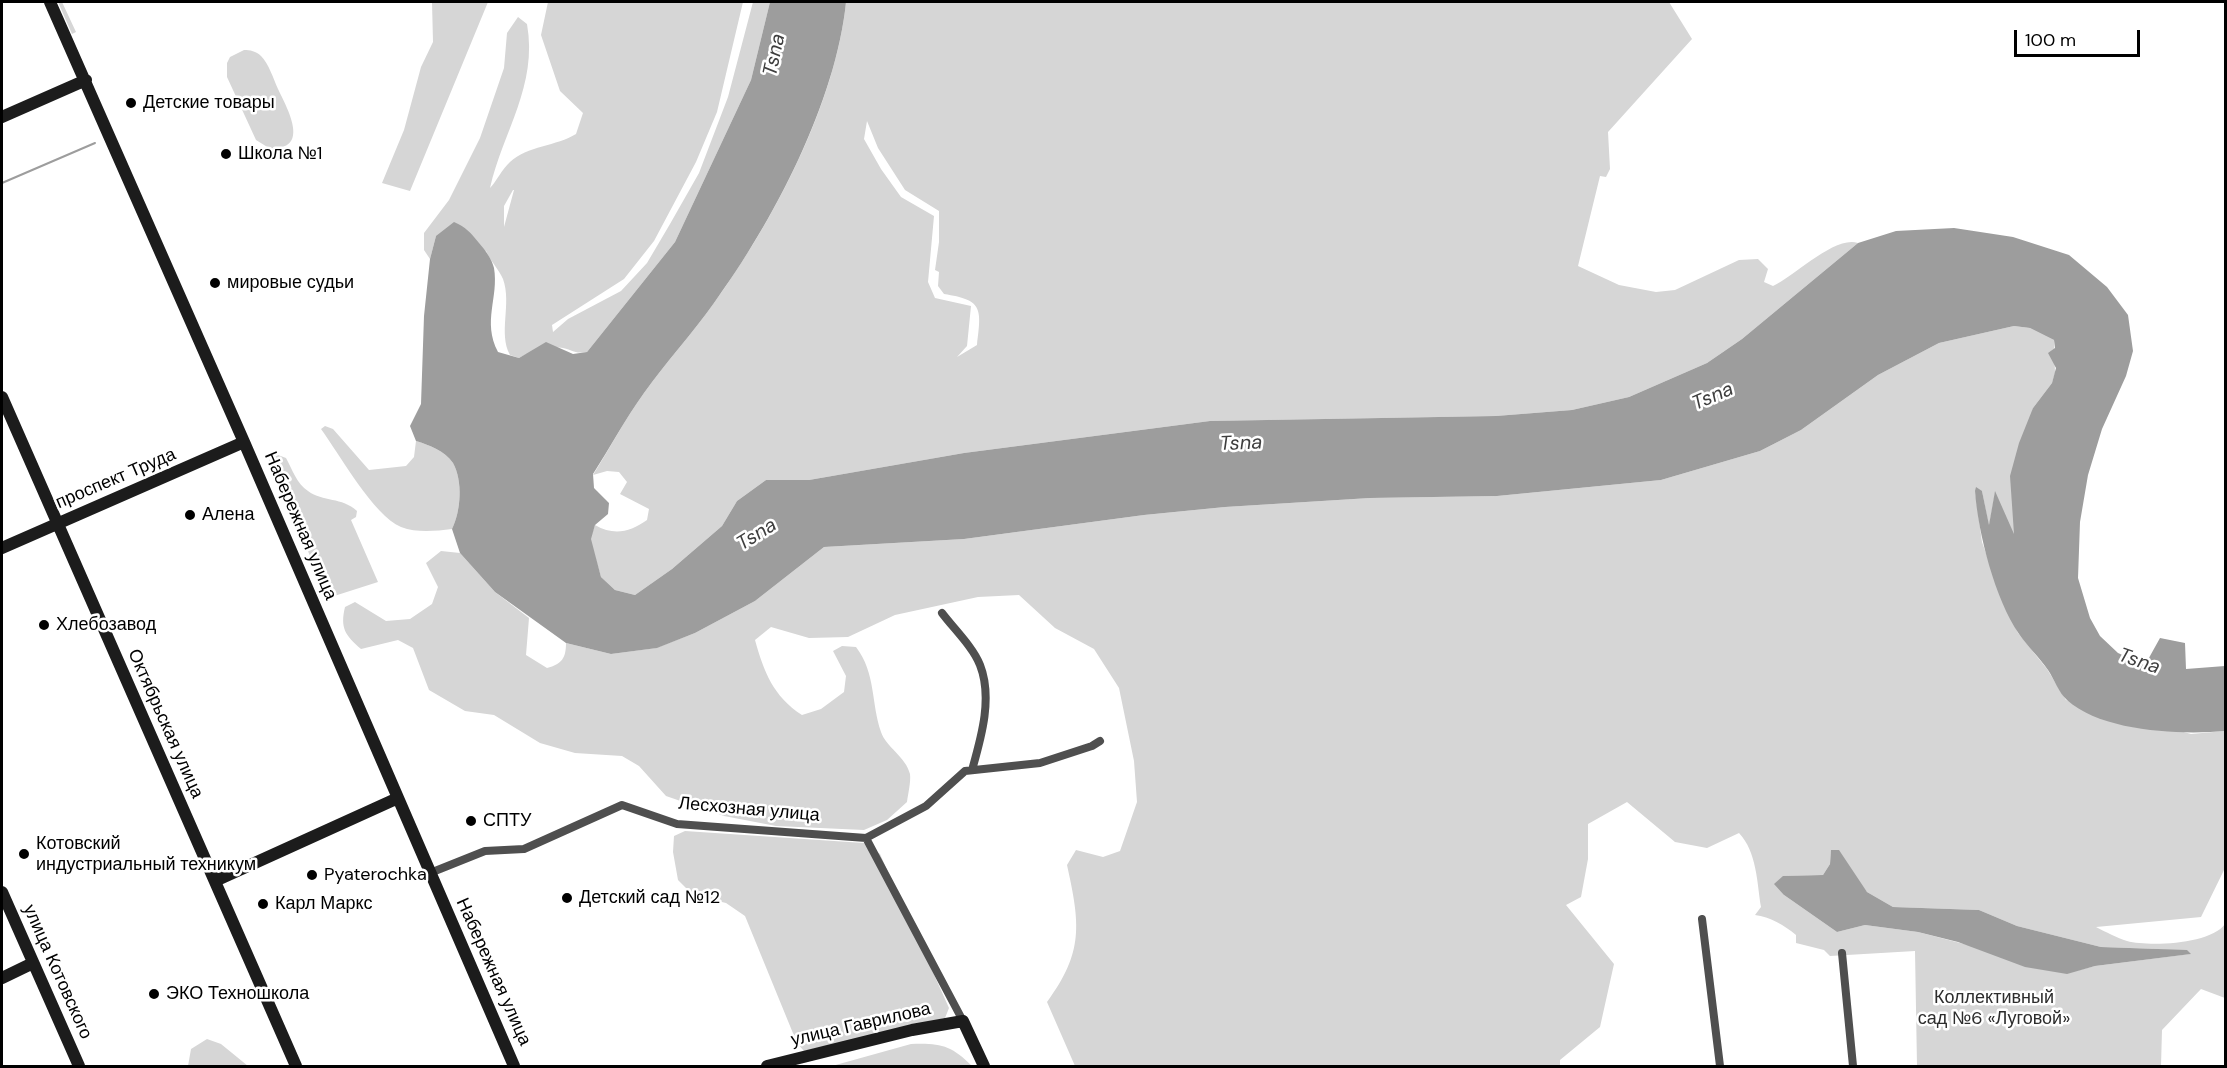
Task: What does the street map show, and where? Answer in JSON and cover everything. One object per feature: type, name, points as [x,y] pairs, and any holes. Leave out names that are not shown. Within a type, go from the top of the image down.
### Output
[{"type":"street","name":"Набережная улица","points":[[50,2],[244,442],[514,1066]]},
{"type":"street","points":[[2,117],[86,80]]},
{"type":"street","name":"Октябрьская улица","points":[[2,397],[296,1066]]},
{"type":"street","name":"проспект Труда","points":[[2,549],[244,442]]},
{"type":"street","points":[[942,613],[980,663],[985,684],[981,738],[972,770]]},
{"type":"street","points":[[984,1066],[963,1021],[866,838],[926,806],[965,771],[1040,763],[1092,746],[1100,741]]},
{"type":"street","points":[[215,881],[398,798]]},
{"type":"street","name":"Лесхозная улица","points":[[429,873],[485,851],[524,849],[622,805],[677,824],[866,838]]},
{"type":"street","name":"улица Котовского","points":[[2,892],[79,1066]]},
{"type":"street","points":[[1702,919],[1720,1066]]},
{"type":"street","points":[[1842,953],[1853,1066]]},
{"type":"street","points":[[2,978],[33,963]]},
{"type":"street","name":"улица Гаврилова","points":[[767,1066],[912,1030],[963,1021]]},
{"type":"green space","points":[[58,2],[62,2],[76,32],[72,34]]},
{"type":"green space","points":[[432,2],[488,2],[410,191],[382,183],[404,130],[421,67],[433,42]]},
{"type":"green space","points":[[548,2],[743,2],[717,112],[696,162],[654,241],[624,279],[552,325],[553,332],[568,319],[621,291],[647,263],[699,173],[728,97],[753,2],[770,2],[751,80],[675,242],[587,352],[552,347],[534,351],[519,358],[510,355],[505,337],[506,298],[503,279],[486,251],[436,236],[430,259],[424,250],[424,233],[449,200],[480,138],[504,68],[507,33],[518,17],[527,24],[528,68],[524,88],[490,188],[507,165],[517,157],[576,134],[583,113],[560,91],[541,35]],"holes":[[[514,190],[504,227],[504,206]]]},
{"type":"green space","points":[[846,2],[1669,2],[1692,39],[1608,132],[1610,169],[1606,177],[1600,176],[1578,266],[1619,285],[1656,292],[1675,290],[1739,260],[1758,259],[1768,269],[1764,282],[1773,286],[1827,250],[1849,242],[1858,243],[1742,339],[1707,363],[1629,397],[1572,410],[1496,416],[1210,421],[964,453],[809,480],[766,480],[737,501],[722,526],[672,569],[635,595],[615,590],[601,577],[590,539],[595,525],[609,531],[628,530],[647,520],[649,509],[620,494],[627,482],[619,472],[607,471],[593,475],[637,403],[714,303],[758,236],[779,199],[815,120],[840,41]],"holes":[[[867,121],[878,148],[905,190],[939,211],[939,242],[935,270],[939,272],[938,286],[944,294],[966,299],[977,308],[979,314],[977,345],[957,357],[967,346],[971,306],[935,298],[928,282],[934,216],[901,197],[881,169],[864,139]]]},
{"type":"green space","points":[[244,50],[255,52],[264,59],[290,117],[293,136],[290,143],[282,147],[269,148],[256,140],[227,77],[227,63],[230,57]]},
{"type":"green space","name":"Коллективный сад №6 «Луговой»","points":[[2014,326],[2030,328],[2054,340],[2055,373],[2052,383],[2033,408],[2014,537],[1995,493],[1989,527],[1982,491],[1975,491],[1982,542],[1999,590],[2018,633],[2047,669],[2066,700],[2191,734],[2225,731],[2225,868],[2201,917],[2096,927],[2127,941],[2164,944],[2207,936],[2218,931],[2225,924],[2225,998],[2201,989],[2162,1030],[2161,1066],[1917,1066],[1915,951],[1830,956],[1824,950],[1796,943],[1796,935],[1787,928],[1755,915],[1761,907],[1755,868],[1749,849],[1739,833],[1707,848],[1675,842],[1627,802],[1588,824],[1588,859],[1581,897],[1566,905],[1614,964],[1600,1027],[1560,1060],[1560,1066],[1075,1066],[1047,1002],[1068,968],[1076,937],[1075,904],[1067,865],[1076,850],[1103,857],[1120,851],[1137,802],[1134,761],[1119,688],[1094,649],[1055,628],[1019,595],[978,597],[895,615],[848,637],[809,638],[771,627],[755,640],[771,682],[784,700],[802,715],[821,709],[844,692],[846,676],[833,651],[842,646],[856,647],[862,657],[870,678],[881,732],[904,762],[910,774],[907,802],[887,820],[864,830],[776,826],[724,816],[666,796],[639,766],[622,756],[575,753],[540,743],[494,715],[465,711],[429,690],[413,648],[398,640],[361,649],[345,631],[344,626],[345,607],[355,602],[386,621],[410,619],[432,604],[438,587],[426,563],[441,551],[460,553],[495,592],[529,618],[526,655],[547,668],[562,660],[566,643],[611,654],[656,648],[695,633],[755,601],[824,547],[964,539],[1144,515],[1225,507],[1370,498],[1497,496],[1661,480],[1760,451],[1801,430],[1878,375],[1939,343]],"holes":[[[1831,851],[1867,892],[1893,907],[1979,910],[2017,926],[2101,947],[2159,949],[2190,954],[2095,966],[2071,972],[1918,932],[1865,925],[1837,932],[1784,895],[1784,876],[1823,875],[1830,864]]]},
{"type":"green space","points":[[325,426],[333,429],[369,470],[406,466],[414,457],[416,441],[446,455],[456,470],[459,487],[459,505],[452,529],[413,530],[401,527],[390,520],[368,498],[321,429]]},
{"type":"green space","points":[[278,455],[286,458],[298,480],[308,491],[345,504],[357,511],[356,517],[351,520],[378,582],[328,598],[269,460]]},
{"type":"green space","points":[[685,831],[864,843],[880,854],[949,1008],[945,1018],[804,1051],[797,1043],[745,916],[726,903],[693,895],[678,880],[673,852],[674,836]]},
{"type":"green space","points":[[207,1039],[221,1044],[248,1066],[188,1066],[191,1049]]},
{"type":"green space","points":[[911,1044],[945,1047],[972,1066],[832,1066]]},
{"type":"water","name":"Tsna","points":[[770,2],[846,2],[840,40],[815,120],[779,199],[758,236],[714,303],[637,403],[593,474],[594,488],[609,503],[608,514],[595,525],[591,539],[601,577],[615,590],[635,595],[672,569],[722,526],[737,501],[766,480],[809,480],[964,453],[1210,421],[1496,416],[1572,410],[1629,397],[1707,363],[1742,339],[1858,243],[1896,231],[1954,228],[2013,237],[2069,255],[2107,287],[2128,315],[2133,351],[2126,376],[2102,429],[2088,475],[2080,522],[2078,578],[2090,618],[2100,636],[2118,653],[2145,665],[2160,638],[2185,643],[2186,669],[2225,666],[2225,731],[2187,732],[2143,729],[2100,719],[2082,711],[2064,697],[2048,670],[2022,639],[2010,620],[1989,565],[1975,491],[1976,487],[1982,491],[1989,525],[1995,491],[2014,534],[2010,476],[2019,443],[2033,408],[2052,383],[2056,368],[2048,353],[2055,348],[2054,340],[2030,328],[2014,326],[1939,343],[1878,375],[1801,430],[1760,451],[1661,480],[1497,496],[1370,498],[1225,507],[1144,515],[964,539],[824,547],[755,601],[695,633],[657,648],[611,654],[566,643],[495,592],[460,553],[452,529],[460,496],[456,470],[446,455],[416,441],[410,426],[421,404],[424,316],[430,259],[436,236],[454,222],[471,233],[490,258],[495,279],[491,330],[498,352],[519,358],[546,342],[573,354],[587,352],[675,242],[751,80]]},
{"type":"water","points":[[1831,850],[1839,850],[1867,892],[1893,907],[1979,910],[2017,926],[2101,947],[2187,950],[2191,954],[2095,966],[2067,974],[2025,967],[1958,942],[1918,932],[1865,925],[1837,932],[1784,895],[1774,884],[1783,876],[1823,875],[1830,864]]},
{"type":"waterway","points":[[2,183],[95,143]]},
{"type":"place","name":"Детские товары","points":[[131,103]]},
{"type":"place","name":"Школа №1","points":[[226,154]]},
{"type":"place","name":"мировые судьи","points":[[215,283]]},
{"type":"place","name":"Алена","points":[[190,515]]},
{"type":"place","name":"Хлебозавод","points":[[44,625]]},
{"type":"place","name":"СПТУ","points":[[471,821]]},
{"type":"place","name":"Котовский индустриальный техникум","points":[[24,854]]},
{"type":"place","name":"Pyaterochka","points":[[312,875]]},
{"type":"place","name":"Детский сад №12","points":[[567,898]]},
{"type":"place","name":"Карл Маркс","points":[[263,904]]},
{"type":"place","name":"ЭКО Техношкола","points":[[154,994]]}]
